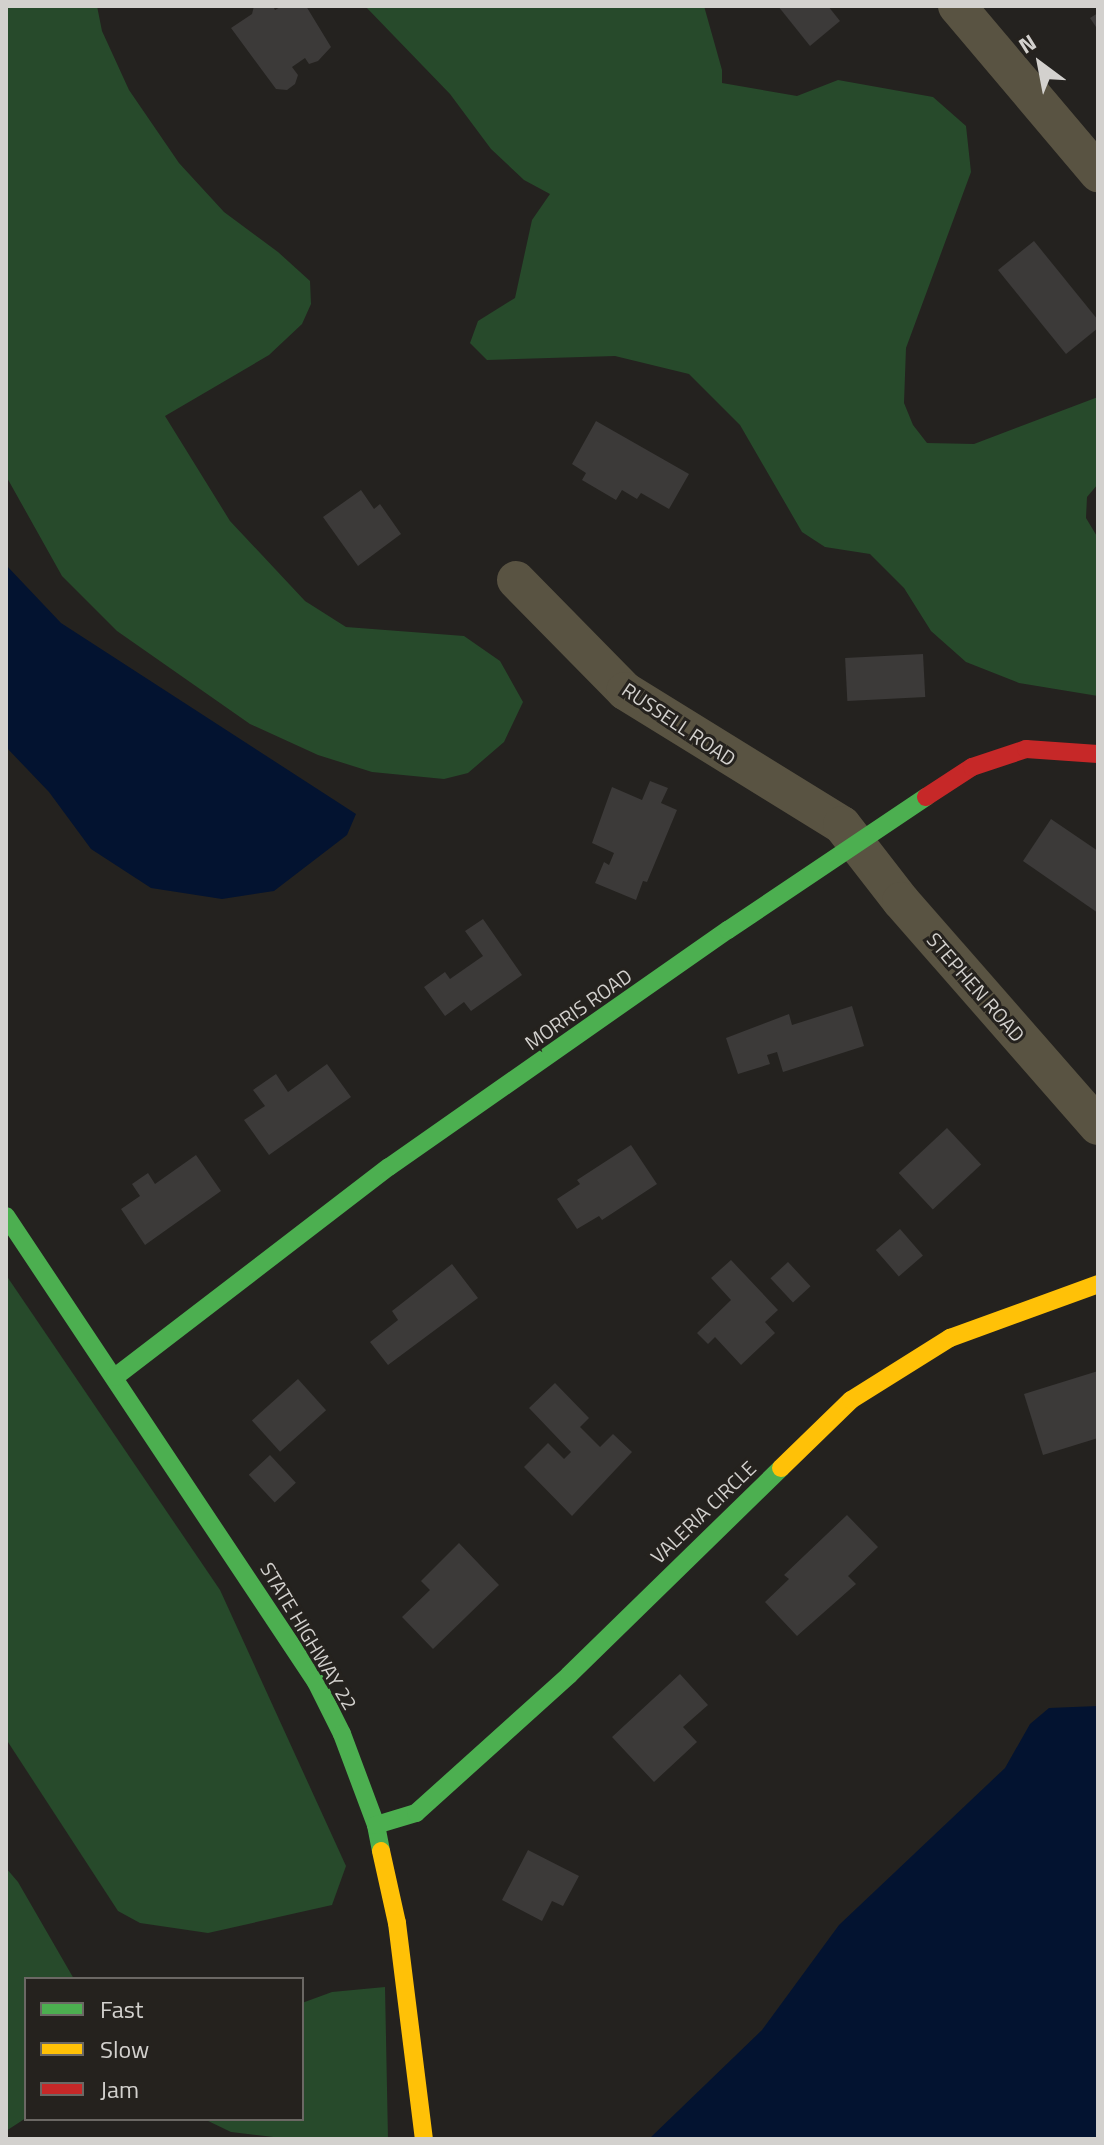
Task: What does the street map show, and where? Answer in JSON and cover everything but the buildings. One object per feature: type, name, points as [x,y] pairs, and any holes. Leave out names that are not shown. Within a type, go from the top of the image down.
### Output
[{"type":"street","points":[[957,6],[1098,173]]},
{"type":"street","name":"RUSSELL ROAD","points":[[516,580],[625,691],[842,825],[856,847]]},
{"type":"street","name":"MORRIS ROAD","points":[[115,1377],[389,1167],[728,930],[972,767],[1026,749],[1098,754]]},
{"type":"street","name":"STEPHEN ROAD","points":[[856,847],[1098,1126]]},
{"type":"street","name":"STATE HIGHWAY 22","points":[[6,1216],[316,1682],[352,1758],[376,1825],[397,1923],[424,2139]]},
{"type":"street","name":"VALERIA CIRCLE","points":[[376,1825],[416,1813],[569,1675],[851,1400],[950,1338],[1098,1284]]},
{"type":"green space","points":[[6,6],[97,6],[102,31],[129,90],[179,163],[224,212],[278,252],[310,281],[311,304],[302,324],[269,355],[165,416],[230,521],[305,601],[346,627],[464,636],[500,661],[523,702],[504,742],[468,773],[444,779],[372,772],[318,755],[250,724],[117,631],[62,576],[6,476]]},
{"type":"green space","points":[[365,6],[704,6],[722,70],[722,83],[797,96],[838,80],[933,97],[966,126],[971,172],[906,348],[904,403],[913,425],[927,443],[974,444],[1098,397],[1098,484],[1087,497],[1086,518],[1098,538],[1098,696],[1019,683],[966,662],[931,631],[904,588],[870,554],[825,547],[802,532],[740,425],[689,374],[615,356],[487,360],[470,343],[478,321],[515,298],[532,220],[550,194],[524,180],[491,149],[450,94]]},
{"type":"green space","points":[[6,1275],[220,1590],[346,1866],[332,1905],[208,1933],[140,1923],[118,1911],[6,1739]]},
{"type":"green space","points":[[6,1868],[18,1882],[73,1977],[24,1977],[24,2119],[6,2131]]},
{"type":"green space","points":[[385,1987],[388,2139],[291,2139],[231,2132],[208,2121],[304,2121],[304,2002],[332,1992]]},
{"type":"water","points":[[6,565],[61,623],[356,814],[347,835],[274,891],[222,899],[151,888],[91,849],[49,792],[6,747]]},
{"type":"water","points":[[1098,1706],[1098,2139],[649,2139],[762,2030],[839,1925],[1005,1768],[1030,1724],[1049,1708]]},
{"type":"traffic: fast","points":[[115,1377],[389,1167],[728,930],[926,797]]},
{"type":"traffic: fast","points":[[6,1216],[316,1682],[342,1734],[376,1825],[381,1851]]},
{"type":"traffic: fast","points":[[376,1825],[416,1813],[569,1675],[781,1468]]},
{"type":"traffic: slow","points":[[781,1468],[851,1400],[950,1338],[1098,1284]]},
{"type":"traffic: slow","points":[[381,1851],[397,1923],[424,2139]]},
{"type":"traffic: jam","points":[[926,797],[972,767],[1026,749],[1098,754]]}]
